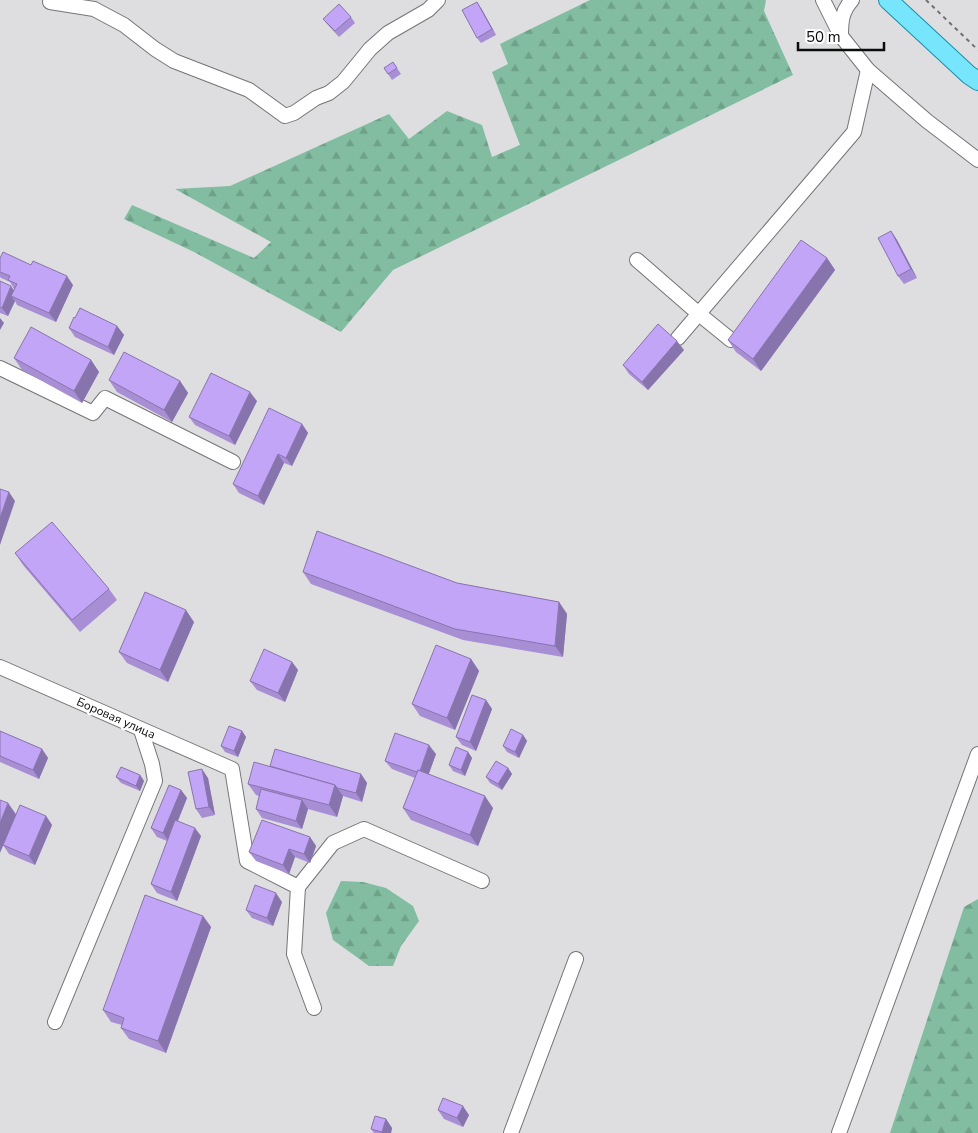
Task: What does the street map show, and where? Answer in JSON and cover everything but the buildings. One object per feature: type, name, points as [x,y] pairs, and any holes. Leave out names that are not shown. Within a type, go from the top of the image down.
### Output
[{"type":"main road","points":[[888,0],[969,75],[978,81]]},
{"type":"street","points":[[50,2],[94,9],[124,25],[174,61],[249,90],[285,116],[294,113],[316,98],[329,93],[342,82],[370,49],[388,33],[428,10],[438,0]]},
{"type":"street","points":[[823,0],[841,36],[868,70],[927,121],[978,160]]},
{"type":"street","points":[[841,36],[840,20],[852,0]]},
{"type":"street","points":[[678,338],[854,132],[868,70]]},
{"type":"street","points":[[637,260],[731,340]]},
{"type":"street","points":[[0,368],[93,412],[105,398],[233,462]]},
{"type":"street","name":"Боровая улица","points":[[0,667],[232,770],[247,860],[298,888]]},
{"type":"street","points":[[55,1022],[155,781],[152,764],[141,730]]},
{"type":"street","points":[[839,1133],[978,754]]},
{"type":"street","points":[[314,1008],[294,954],[298,888],[333,842],[364,829],[482,881]]},
{"type":"street","points":[[511,1133],[576,959]]},
{"type":"path","points":[[926,0],[978,50]]},
{"type":"green space","points":[[590,0],[766,0],[764,11],[793,75],[393,270],[341,332],[194,252],[124,219],[132,205],[254,258],[271,242],[175,189],[230,186],[389,114],[409,139],[447,111],[482,125],[492,157],[520,145],[492,72],[508,64],[500,44]]},
{"type":"green space","points":[[341,881],[363,882],[386,888],[413,906],[419,921],[401,946],[393,966],[369,966],[333,940],[326,913]]},
{"type":"green space","points":[[978,899],[978,1133],[890,1133],[964,907]]}]
